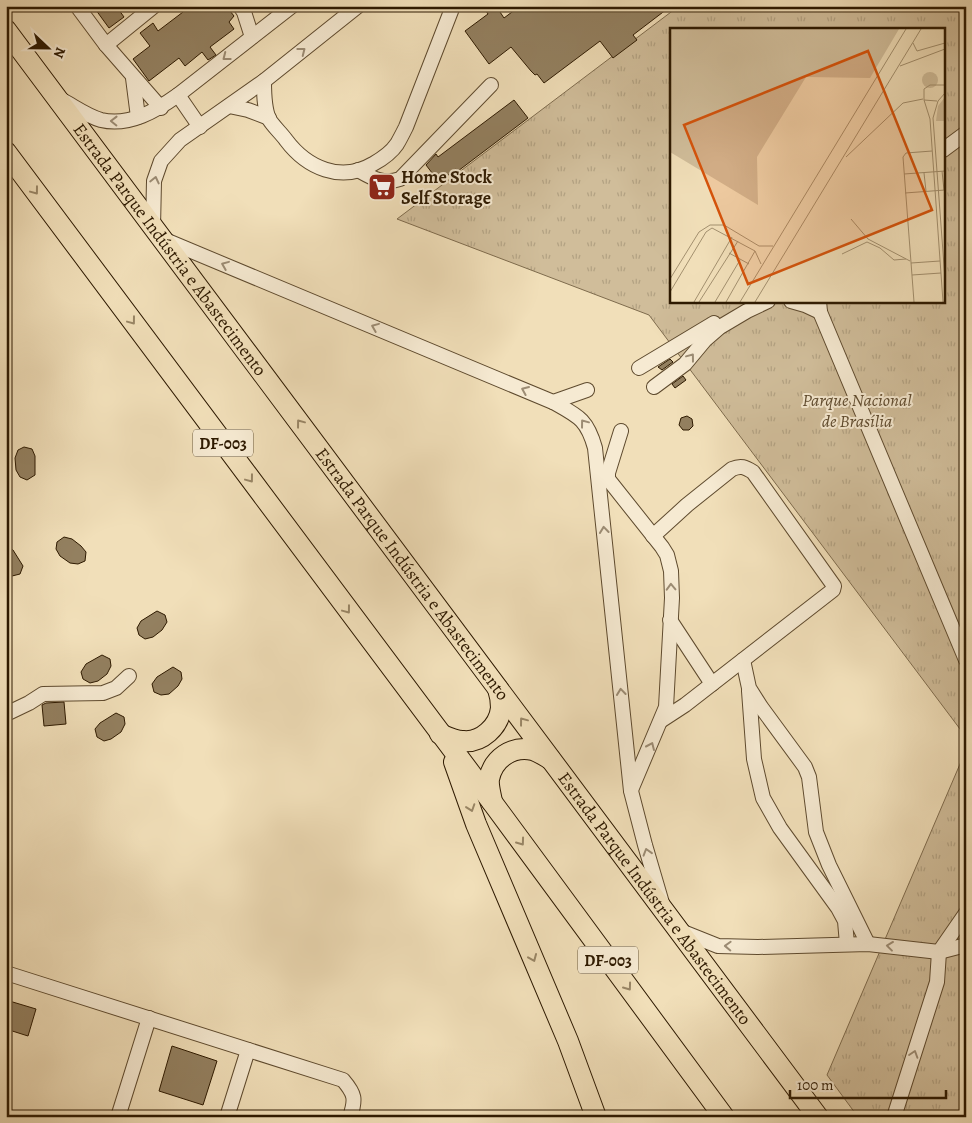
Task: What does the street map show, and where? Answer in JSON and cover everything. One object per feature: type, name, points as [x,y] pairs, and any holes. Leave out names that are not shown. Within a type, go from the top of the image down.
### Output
[{"type":"highway","name":"Estrada Parque Indústria e Abastecimento","points":[[6,30],[818,1117]]},
{"type":"highway","name":"DF-003","points":[[6,152],[492,802],[724,1117]]},
{"type":"highway","points":[[498,689],[501,710],[497,722],[488,733],[476,740],[463,742],[444,740],[476,824],[568,1041],[596,1117]]},
{"type":"highway","points":[[492,802],[489,781],[493,766],[504,755],[518,749],[533,750],[552,760]]},
{"type":"street","points":[[77,6],[133,78],[161,108]]},
{"type":"street","points":[[240,6],[252,36]]},
{"type":"street","points":[[264,81],[264,94],[269,118],[290,145],[305,160],[316,168],[331,172],[349,173],[368,167],[384,157],[396,145],[406,127],[453,6]]},
{"type":"street","points":[[106,45],[149,8]]},
{"type":"street","points":[[56,96],[86,114],[103,120],[119,122],[138,117],[161,108],[283,9]]},
{"type":"street","points":[[352,9],[264,81],[180,140],[161,161],[154,181],[158,234],[553,402],[579,416],[586,424],[593,441],[596,458],[631,791],[645,845],[672,923],[718,946],[758,947],[868,944],[939,952],[966,945]]},
{"type":"street","points":[[133,78],[138,117]]},
{"type":"street","points":[[358,170],[378,181],[392,181],[400,178],[491,85]]},
{"type":"street","points":[[178,95],[200,127]]},
{"type":"street","points":[[229,106],[248,110],[269,118]]},
{"type":"street","points":[[944,149],[966,133]]},
{"type":"street","points":[[639,368],[748,306],[764,302]]},
{"type":"street","points":[[794,302],[820,307],[966,660]]},
{"type":"street","points":[[654,387],[685,364],[704,340],[748,306]]},
{"type":"street","points":[[553,402],[587,390]]},
{"type":"street","points":[[621,431],[608,479],[667,555],[671,571],[666,707],[631,791]]},
{"type":"street","points":[[596,458],[611,464]]},
{"type":"street","points":[[653,536],[687,505],[732,469],[739,466],[753,472],[834,586],[833,590],[712,684],[662,720]]},
{"type":"street","points":[[670,620],[712,684]]},
{"type":"street","points":[[743,660],[749,688],[754,759],[764,798],[780,828],[838,908],[845,921],[847,944]]},
{"type":"street","points":[[6,714],[29,704],[43,694],[103,693],[116,688],[129,676]]},
{"type":"street","points":[[749,688],[805,767],[809,777],[816,832],[829,865],[868,944]]},
{"type":"street","points":[[894,1117],[937,982],[939,952],[966,912]]},
{"type":"street","points":[[957,927],[960,936],[966,940]]},
{"type":"street","points":[[6,973],[343,1080],[353,1091],[353,1107],[350,1117]]},
{"type":"street","points":[[118,1117],[149,1018]]},
{"type":"street","points":[[227,1117],[248,1050]]},
{"type":"green space","name":"Parque Nacional de Brasília","points":[[679,6],[966,6],[966,737],[649,315],[397,219]]},
{"type":"green space","points":[[966,750],[966,1117],[858,1117],[827,1075]]},
{"type":"building","points":[[93,6],[116,6],[124,17],[109,28]]},
{"type":"building","points":[[188,6],[226,6],[234,16],[229,22],[234,29],[210,47],[216,55],[208,60],[202,52],[185,66],[179,58],[149,81],[133,59],[150,46],[140,33],[153,23],[158,31]]},
{"type":"building","points":[[483,6],[496,6],[504,18],[520,6],[671,6],[633,35],[637,40],[613,58],[600,41],[544,83],[511,47],[489,64],[465,31],[488,14]]},
{"type":"building","points":[[514,100],[528,118],[458,171],[456,169],[439,182],[426,165],[436,154],[438,157]]},
{"type":"building","points":[[670,359],[673,362],[662,370],[658,367]]},
{"type":"building","points":[[683,376],[686,380],[675,388],[672,384]]},
{"type":"building","points":[[687,416],[692,419],[693,426],[689,430],[683,430],[679,425],[681,418]]},
{"type":"building","points":[[24,447],[32,449],[35,456],[35,475],[27,480],[20,477],[16,470],[15,458],[18,450]]},
{"type":"building","points":[[64,537],[72,539],[81,546],[86,552],[85,561],[78,564],[70,563],[60,556],[56,549],[57,542]]},
{"type":"building","points":[[6,546],[13,550],[23,566],[20,574],[12,576],[6,573]]},
{"type":"building","points":[[157,611],[165,615],[167,622],[162,630],[153,637],[145,639],[139,635],[137,628],[141,621]]},
{"type":"building","points":[[102,655],[110,659],[111,666],[107,674],[98,681],[90,683],[83,679],[81,672],[86,664]]},
{"type":"building","points":[[173,667],[181,672],[182,679],[178,686],[169,694],[161,695],[154,692],[152,684],[157,677]]},
{"type":"building","points":[[64,702],[66,724],[44,726],[42,705]]},
{"type":"building","points":[[116,713],[124,717],[125,724],[121,732],[111,739],[104,741],[97,737],[95,729],[100,723]]},
{"type":"building","points":[[6,1000],[36,1009],[28,1036],[6,1029]]},
{"type":"building","points":[[172,1046],[217,1061],[203,1105],[159,1091]]},
{"type":"place","name":"Home Stock Self Storage","points":[[382,187]]}]
